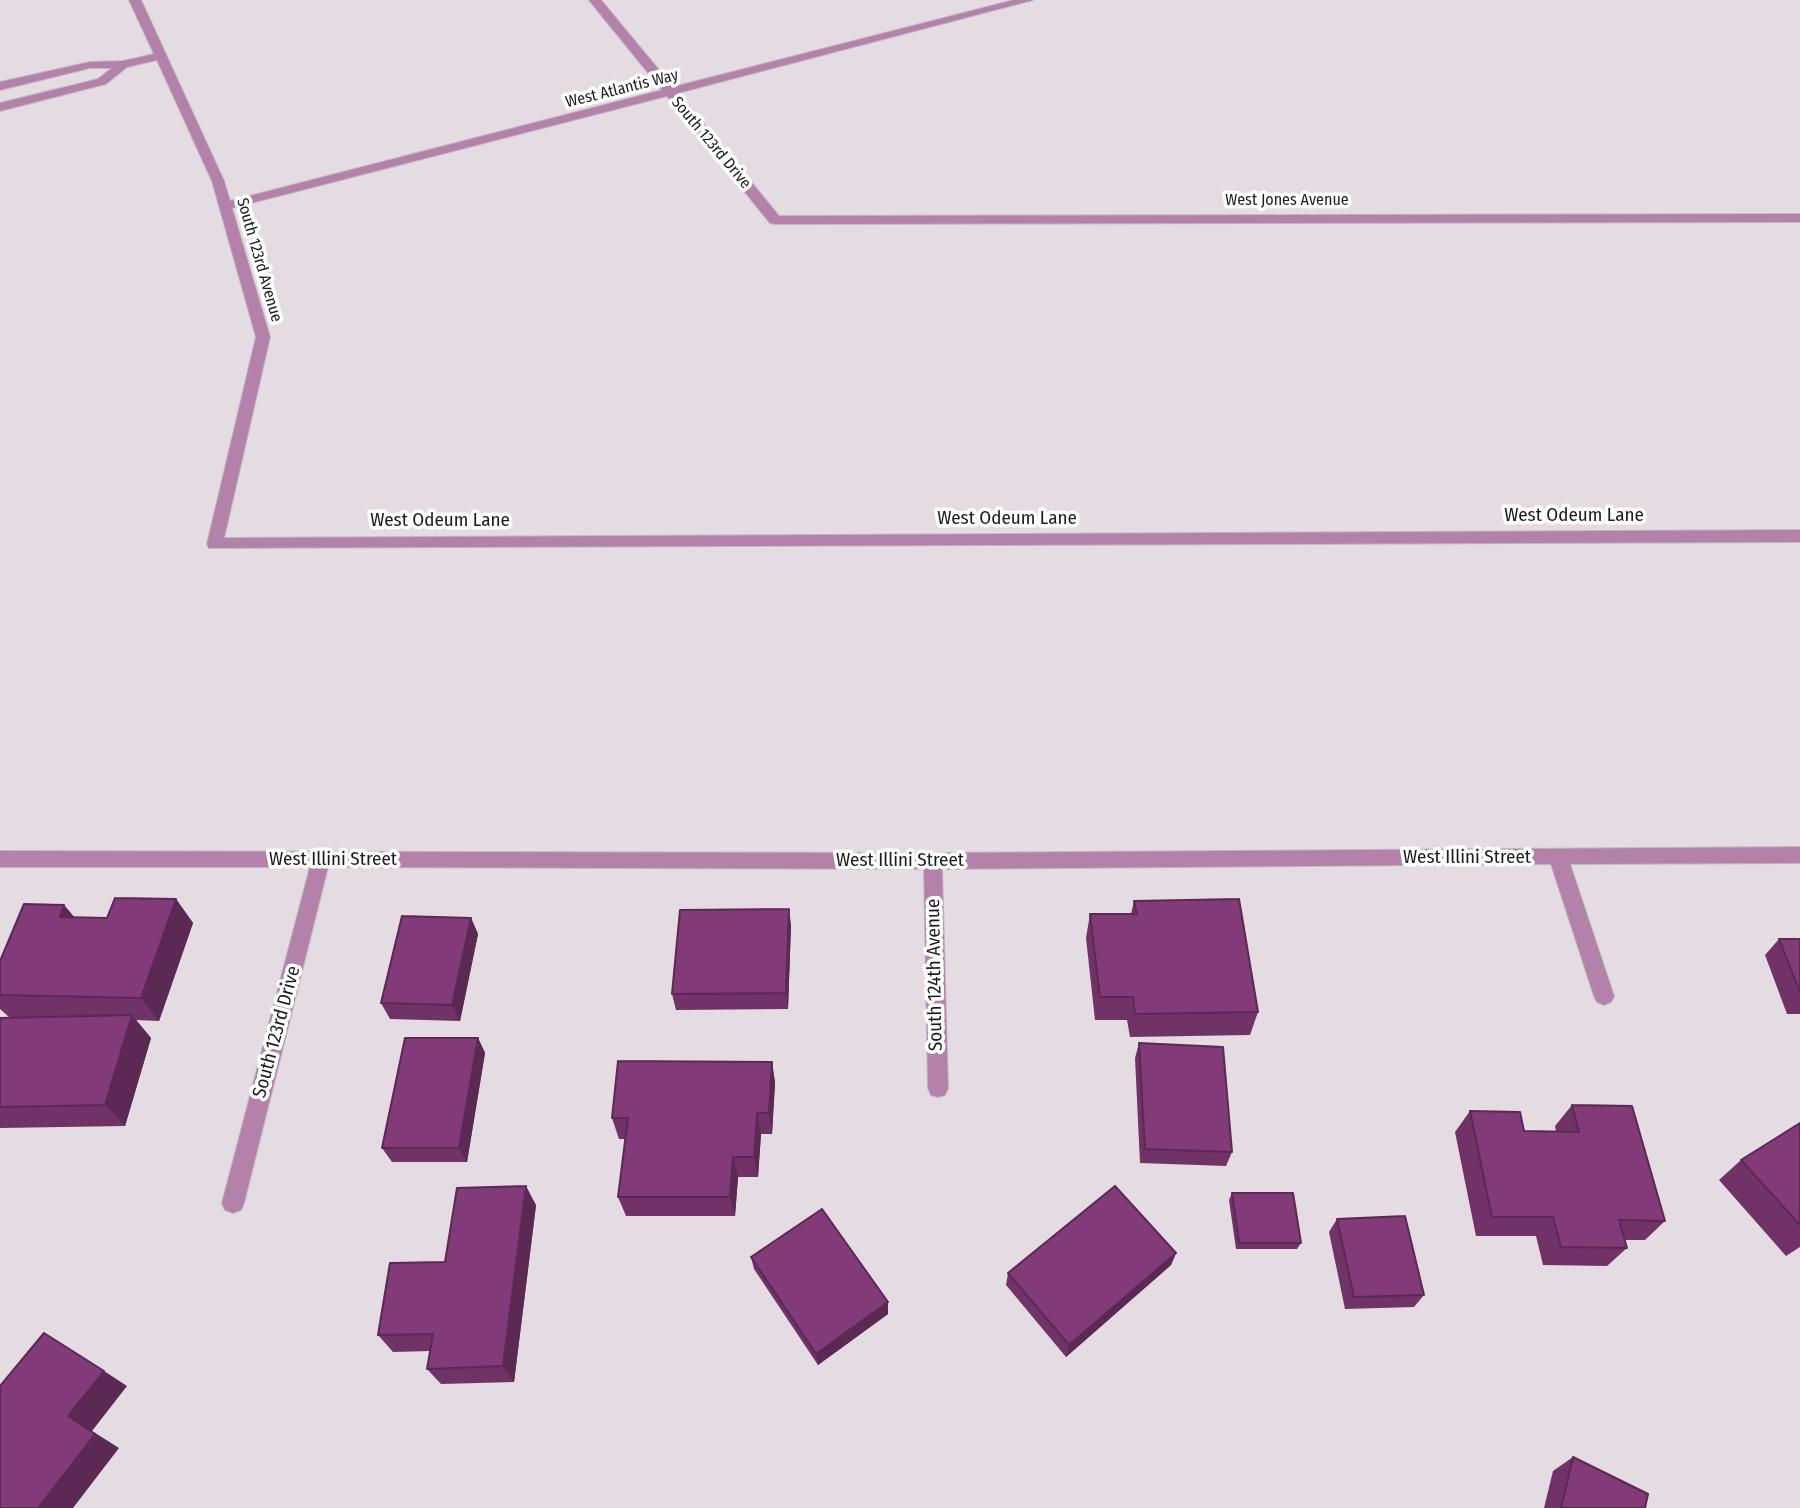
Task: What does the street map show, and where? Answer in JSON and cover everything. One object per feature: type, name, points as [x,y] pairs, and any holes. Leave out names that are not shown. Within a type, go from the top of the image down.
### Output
[{"type":"street","name":"South 123rd Avenue","points":[[135,0],[218,181],[263,337],[215,544]]},
{"type":"street","name":"South 123rd Drive","points":[[595,0],[775,220]]},
{"type":"street","name":"West Atlantis Way","points":[[225,206],[1027,0]]},
{"type":"street","points":[[0,86],[90,65],[123,64],[160,56]]},
{"type":"street","points":[[0,107],[102,82],[123,64]]},
{"type":"street","name":"West Jones Avenue","points":[[775,220],[1800,218]]},
{"type":"street","name":"West Odeum Lane","points":[[215,544],[1800,536]]},
{"type":"street","name":"West Illini Street","points":[[0,859],[933,861],[1800,855]]},
{"type":"street","points":[[1558,857],[1604,996]]},
{"type":"street","name":"South 123rd Drive","points":[[233,1203],[321,860]]},
{"type":"street","name":"South 124th Avenue","points":[[933,861],[938,1088]]},
{"type":"building","points":[[115,898],[176,899],[141,998],[0,995],[0,961],[24,904],[64,905],[60,917],[107,918]]},
{"type":"building","points":[[1239,899],[1258,1012],[1135,1014],[1133,997],[1100,997],[1090,914],[1137,914],[1134,901]]},
{"type":"building","points":[[789,909],[786,993],[672,994],[680,910]]},
{"type":"building","points":[[402,916],[471,918],[452,1005],[381,1003]]},
{"type":"building","points":[[1779,939],[1800,939],[1800,992]]},
{"type":"building","points":[[132,1015],[105,1105],[0,1107],[0,1018]]},
{"type":"building","points":[[405,1038],[478,1038],[459,1148],[382,1148]]},
{"type":"building","points":[[1139,1043],[1223,1047],[1232,1152],[1145,1149]]},
{"type":"building","points":[[618,1061],[772,1062],[769,1113],[757,1113],[754,1157],[733,1157],[730,1197],[618,1197],[628,1118],[612,1118]]},
{"type":"building","points":[[1572,1105],[1632,1106],[1665,1221],[1619,1220],[1627,1248],[1561,1247],[1553,1217],[1492,1217],[1470,1111],[1520,1112],[1524,1131],[1579,1132]]},
{"type":"building","points":[[1800,1123],[1800,1225],[1741,1160]]},
{"type":"building","points":[[526,1186],[503,1366],[427,1369],[433,1334],[378,1335],[390,1263],[445,1262],[457,1188]]},
{"type":"building","points":[[1115,1186],[1176,1253],[1069,1345],[1008,1273]]},
{"type":"building","points":[[1232,1193],[1293,1193],[1301,1243],[1239,1243]]},
{"type":"building","points":[[822,1209],[888,1302],[816,1354],[751,1257]]},
{"type":"building","points":[[1405,1216],[1424,1295],[1354,1297],[1337,1219]]},
{"type":"building","points":[[44,1333],[104,1371],[68,1416],[95,1434],[38,1508],[0,1508],[0,1386]]},
{"type":"building","points":[[1573,1457],[1648,1494],[1645,1508],[1561,1508]]}]
